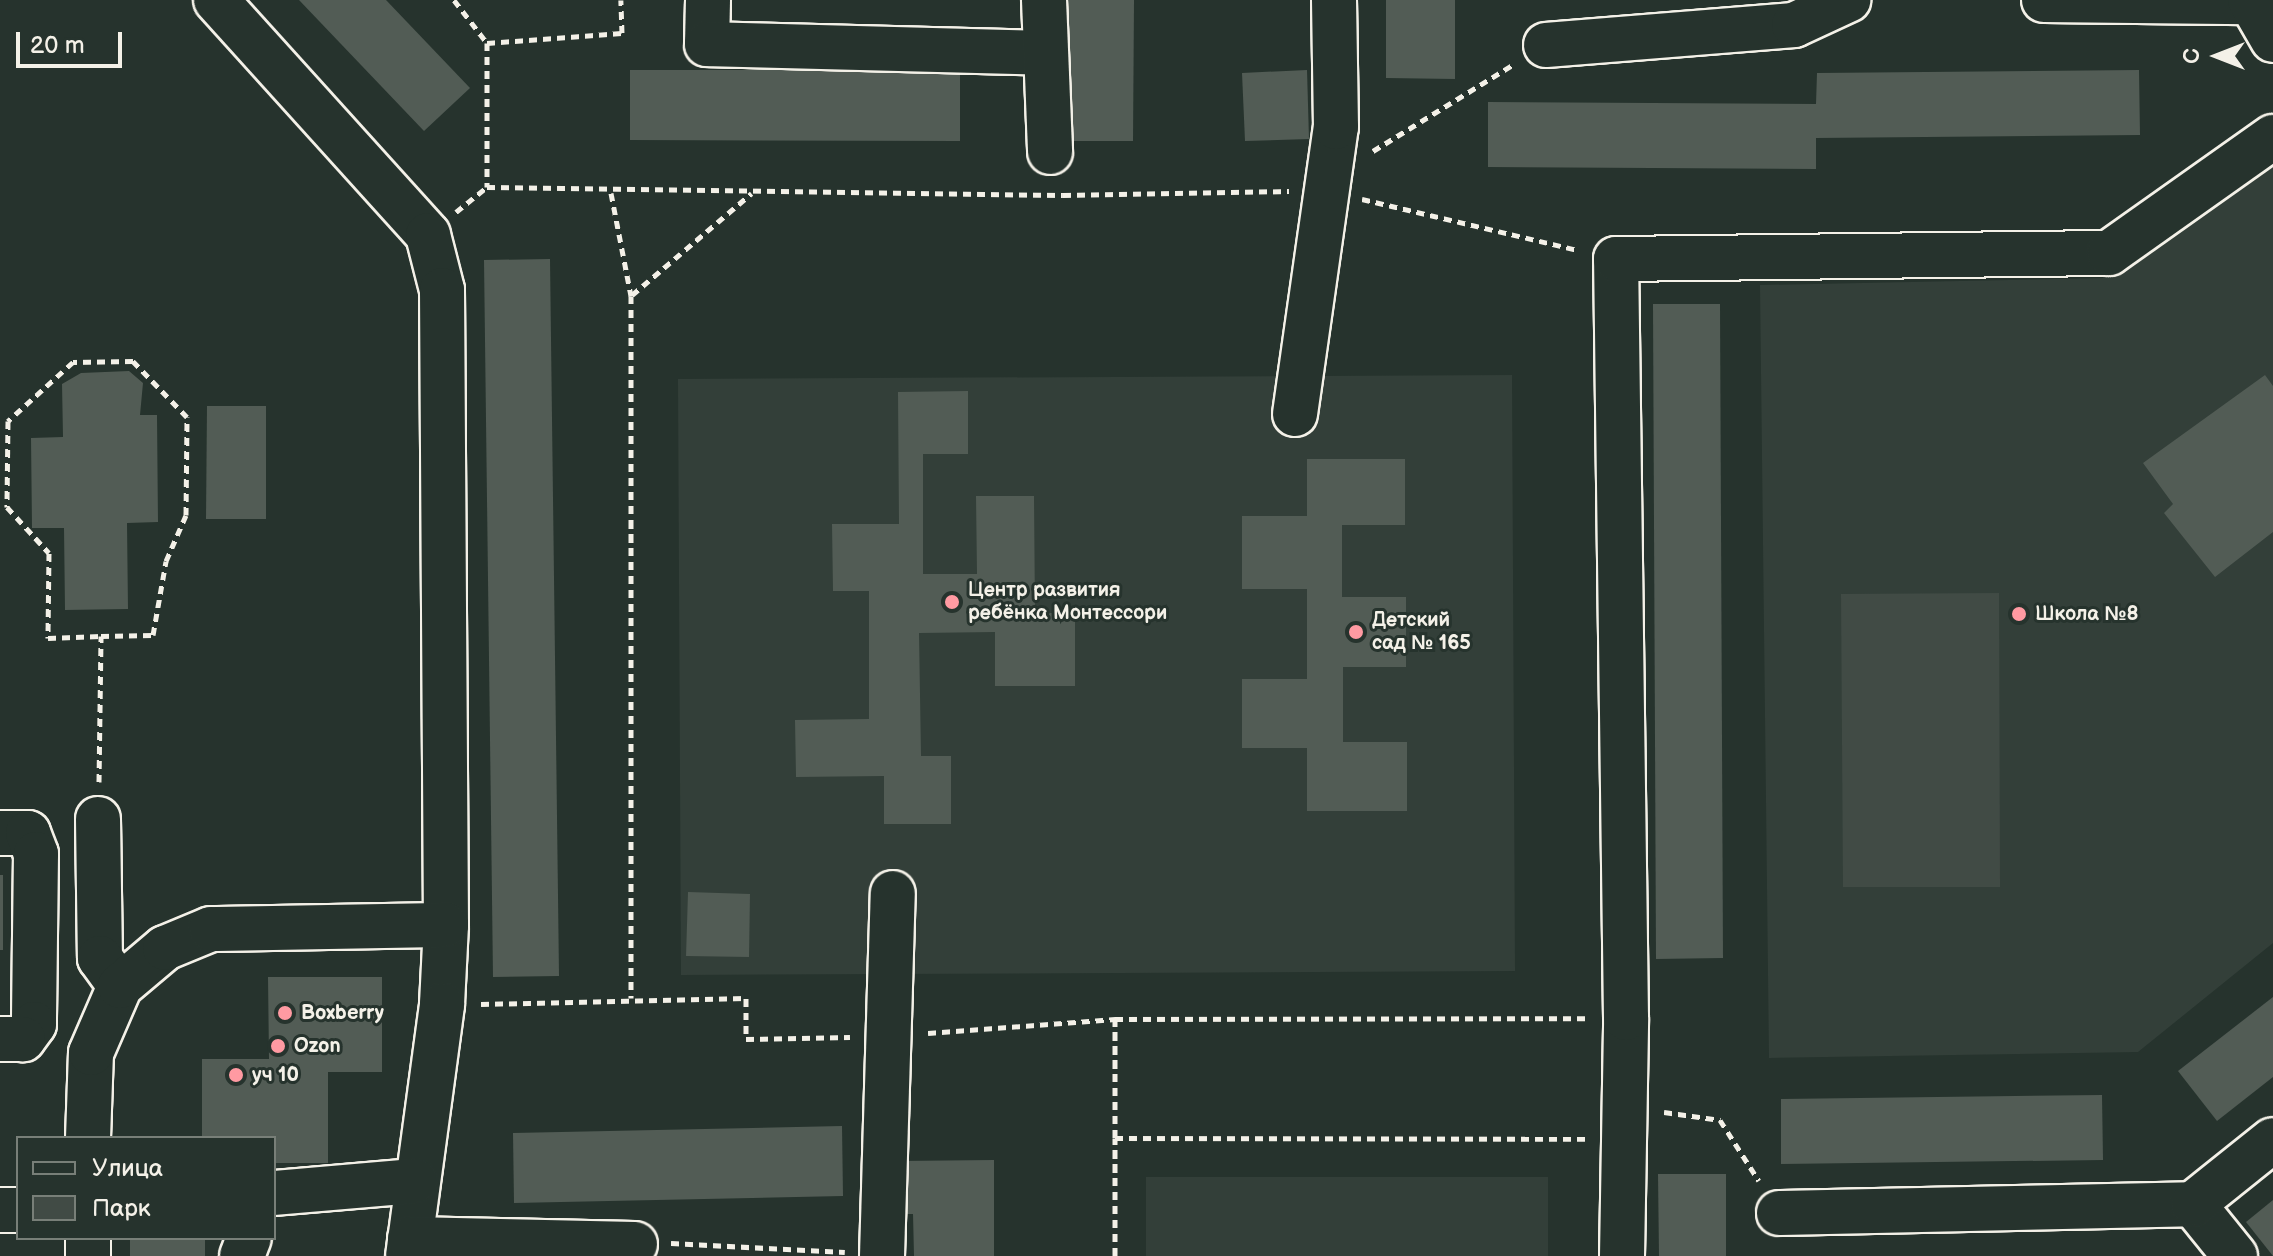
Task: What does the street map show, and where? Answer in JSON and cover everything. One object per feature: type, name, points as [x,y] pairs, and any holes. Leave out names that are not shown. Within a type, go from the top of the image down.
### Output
[{"type":"lane","points":[[216,0],[428,235],[442,290],[446,925],[442,1005],[415,1181],[409,1248],[635,1244]]},
{"type":"lane","points":[[708,0],[707,44],[1043,53]]},
{"type":"lane","points":[[1044,0],[1043,53],[1050,152]]},
{"type":"lane","points":[[1295,414],[1336,127],[1334,0]]},
{"type":"lane","points":[[1546,45],[1794,25],[1848,0]]},
{"type":"lane","points":[[2044,0],[2250,1],[2273,40]]},
{"type":"lane","points":[[1622,1256],[1626,1018],[1616,259],[2109,253],[2273,137]]},
{"type":"lane","points":[[98,819],[100,958],[120,986]]},
{"type":"lane","points":[[0,833],[28,833],[36,869],[34,1024],[23,1039],[0,1039]]},
{"type":"lane","points":[[882,1256],[886,1036],[893,893]]},
{"type":"lane","points":[[88,1136],[91,1053],[120,986],[165,948],[211,929],[446,925]]},
{"type":"lane","points":[[1779,1213],[2193,1204],[2273,1140]]},
{"type":"lane","points":[[276,1193],[415,1181]]},
{"type":"lane","points":[[2193,1204],[2235,1256]]},
{"type":"path","points":[[454,0],[487,43],[487,187],[611,193],[1327,190],[1616,259]]},
{"type":"path","points":[[487,43],[622,33],[621,0]]},
{"type":"path","points":[[1369,153],[1546,45]]},
{"type":"path","points":[[611,193],[631,296],[631,998]]},
{"type":"path","points":[[631,296],[752,193]]},
{"type":"path","points":[[133,361],[187,417],[186,515],[166,561],[153,635],[101,636],[48,638],[49,553],[7,507],[8,421],[73,362],[133,361]]},
{"type":"path","points":[[0,457],[8,457]]},
{"type":"path","points":[[98,819],[101,636]]},
{"type":"path","points":[[442,1005],[631,998],[746,998],[746,1039],[886,1036],[1115,1019],[1626,1018]]},
{"type":"path","points":[[1115,1019],[1115,1256]]},
{"type":"path","points":[[1115,1138],[1720,1120],[1779,1213]]},
{"type":"path","points":[[635,1244],[726,1243],[882,1256]]},
{"type":"shaded area","name":"Школа №8","points":[[2273,151],[2273,943],[2138,1052],[1769,1058],[1760,285],[2104,278]]},
{"type":"shaded area","points":[[1512,375],[1515,971],[681,975],[678,379]]},
{"type":"shaded area","points":[[1146,1177],[1548,1177],[1548,1256],[1146,1256]]},
{"type":"green space","points":[[1999,593],[2000,887],[1843,887],[1841,594]]},
{"type":"building","points":[[299,0],[386,0],[470,88],[424,131]]},
{"type":"building","points":[[1067,0],[1134,0],[1133,141],[1066,141]]},
{"type":"building","points":[[1386,0],[1455,0],[1455,79],[1386,78]]},
{"type":"building","points":[[630,70],[960,70],[960,141],[630,140]]},
{"type":"building","points":[[1307,70],[1309,139],[1245,141],[1242,73]]},
{"type":"building","points":[[2139,70],[2140,135],[1816,138],[1816,169],[1488,167],[1488,102],[1816,104],[1817,73]]},
{"type":"building","points":[[550,259],[559,976],[493,977],[484,260]]},
{"type":"building","points":[[1653,304],[1720,304],[1723,958],[1656,959]]},
{"type":"building","points":[[129,371],[143,383],[140,415],[157,415],[158,522],[127,523],[128,609],[65,610],[64,528],[32,528],[31,438],[63,437],[62,384],[81,373]]},
{"type":"building","points":[[2265,375],[2273,386],[2273,532],[2215,577],[2164,513],[2173,504],[2143,463]]},
{"type":"building","name":"Центр развития ребёнка Монтессори","points":[[968,391],[968,454],[923,454],[923,574],[977,574],[976,496],[1034,496],[1035,613],[1075,613],[1075,686],[995,686],[995,632],[919,633],[921,756],[951,756],[951,824],[884,824],[884,776],[796,777],[795,720],[869,719],[869,591],[833,591],[832,524],[899,524],[898,392]]},
{"type":"building","points":[[207,406],[266,406],[266,519],[206,519]]},
{"type":"building","name":"Детский сад № 165","points":[[1307,459],[1405,459],[1405,525],[1342,525],[1342,597],[1406,597],[1406,667],[1343,667],[1343,742],[1407,742],[1407,811],[1307,811],[1307,748],[1242,748],[1242,679],[1307,679],[1307,589],[1242,589],[1242,516],[1307,516]]},
{"type":"building","points":[[0,875],[3,875],[3,950],[0,950]]},
{"type":"building","points":[[688,892],[750,894],[749,957],[686,956]]},
{"type":"building","points":[[268,977],[382,977],[382,1072],[328,1072],[328,1163],[276,1163],[276,1136],[202,1136],[202,1059],[269,1059]]},
{"type":"building","points":[[2273,997],[2273,1077],[2217,1121],[2178,1071]]},
{"type":"building","points":[[2102,1095],[2103,1160],[1781,1164],[1781,1099]]},
{"type":"building","points":[[842,1126],[843,1196],[514,1203],[513,1133]]},
{"type":"building","points":[[994,1160],[994,1256],[914,1256],[913,1214],[898,1214],[898,1161]]},
{"type":"building","points":[[1658,1174],[1726,1174],[1726,1256],[1659,1256]]},
{"type":"building","points":[[2273,1200],[2273,1256],[2246,1222]]},
{"type":"building","points":[[130,1240],[205,1240],[205,1256],[130,1256]]},
{"type":"place","name":"Центр развития ребёнка Монтессори","points":[[952,602]]},
{"type":"place","name":"Школа №8","points":[[2019,614]]},
{"type":"place","name":"Детский сад № 165","points":[[1356,632]]},
{"type":"place","name":"Boxberry","points":[[285,1013]]},
{"type":"place","name":"Ozon","points":[[278,1046]]},
{"type":"place","name":"уч 10","points":[[236,1075]]}]
